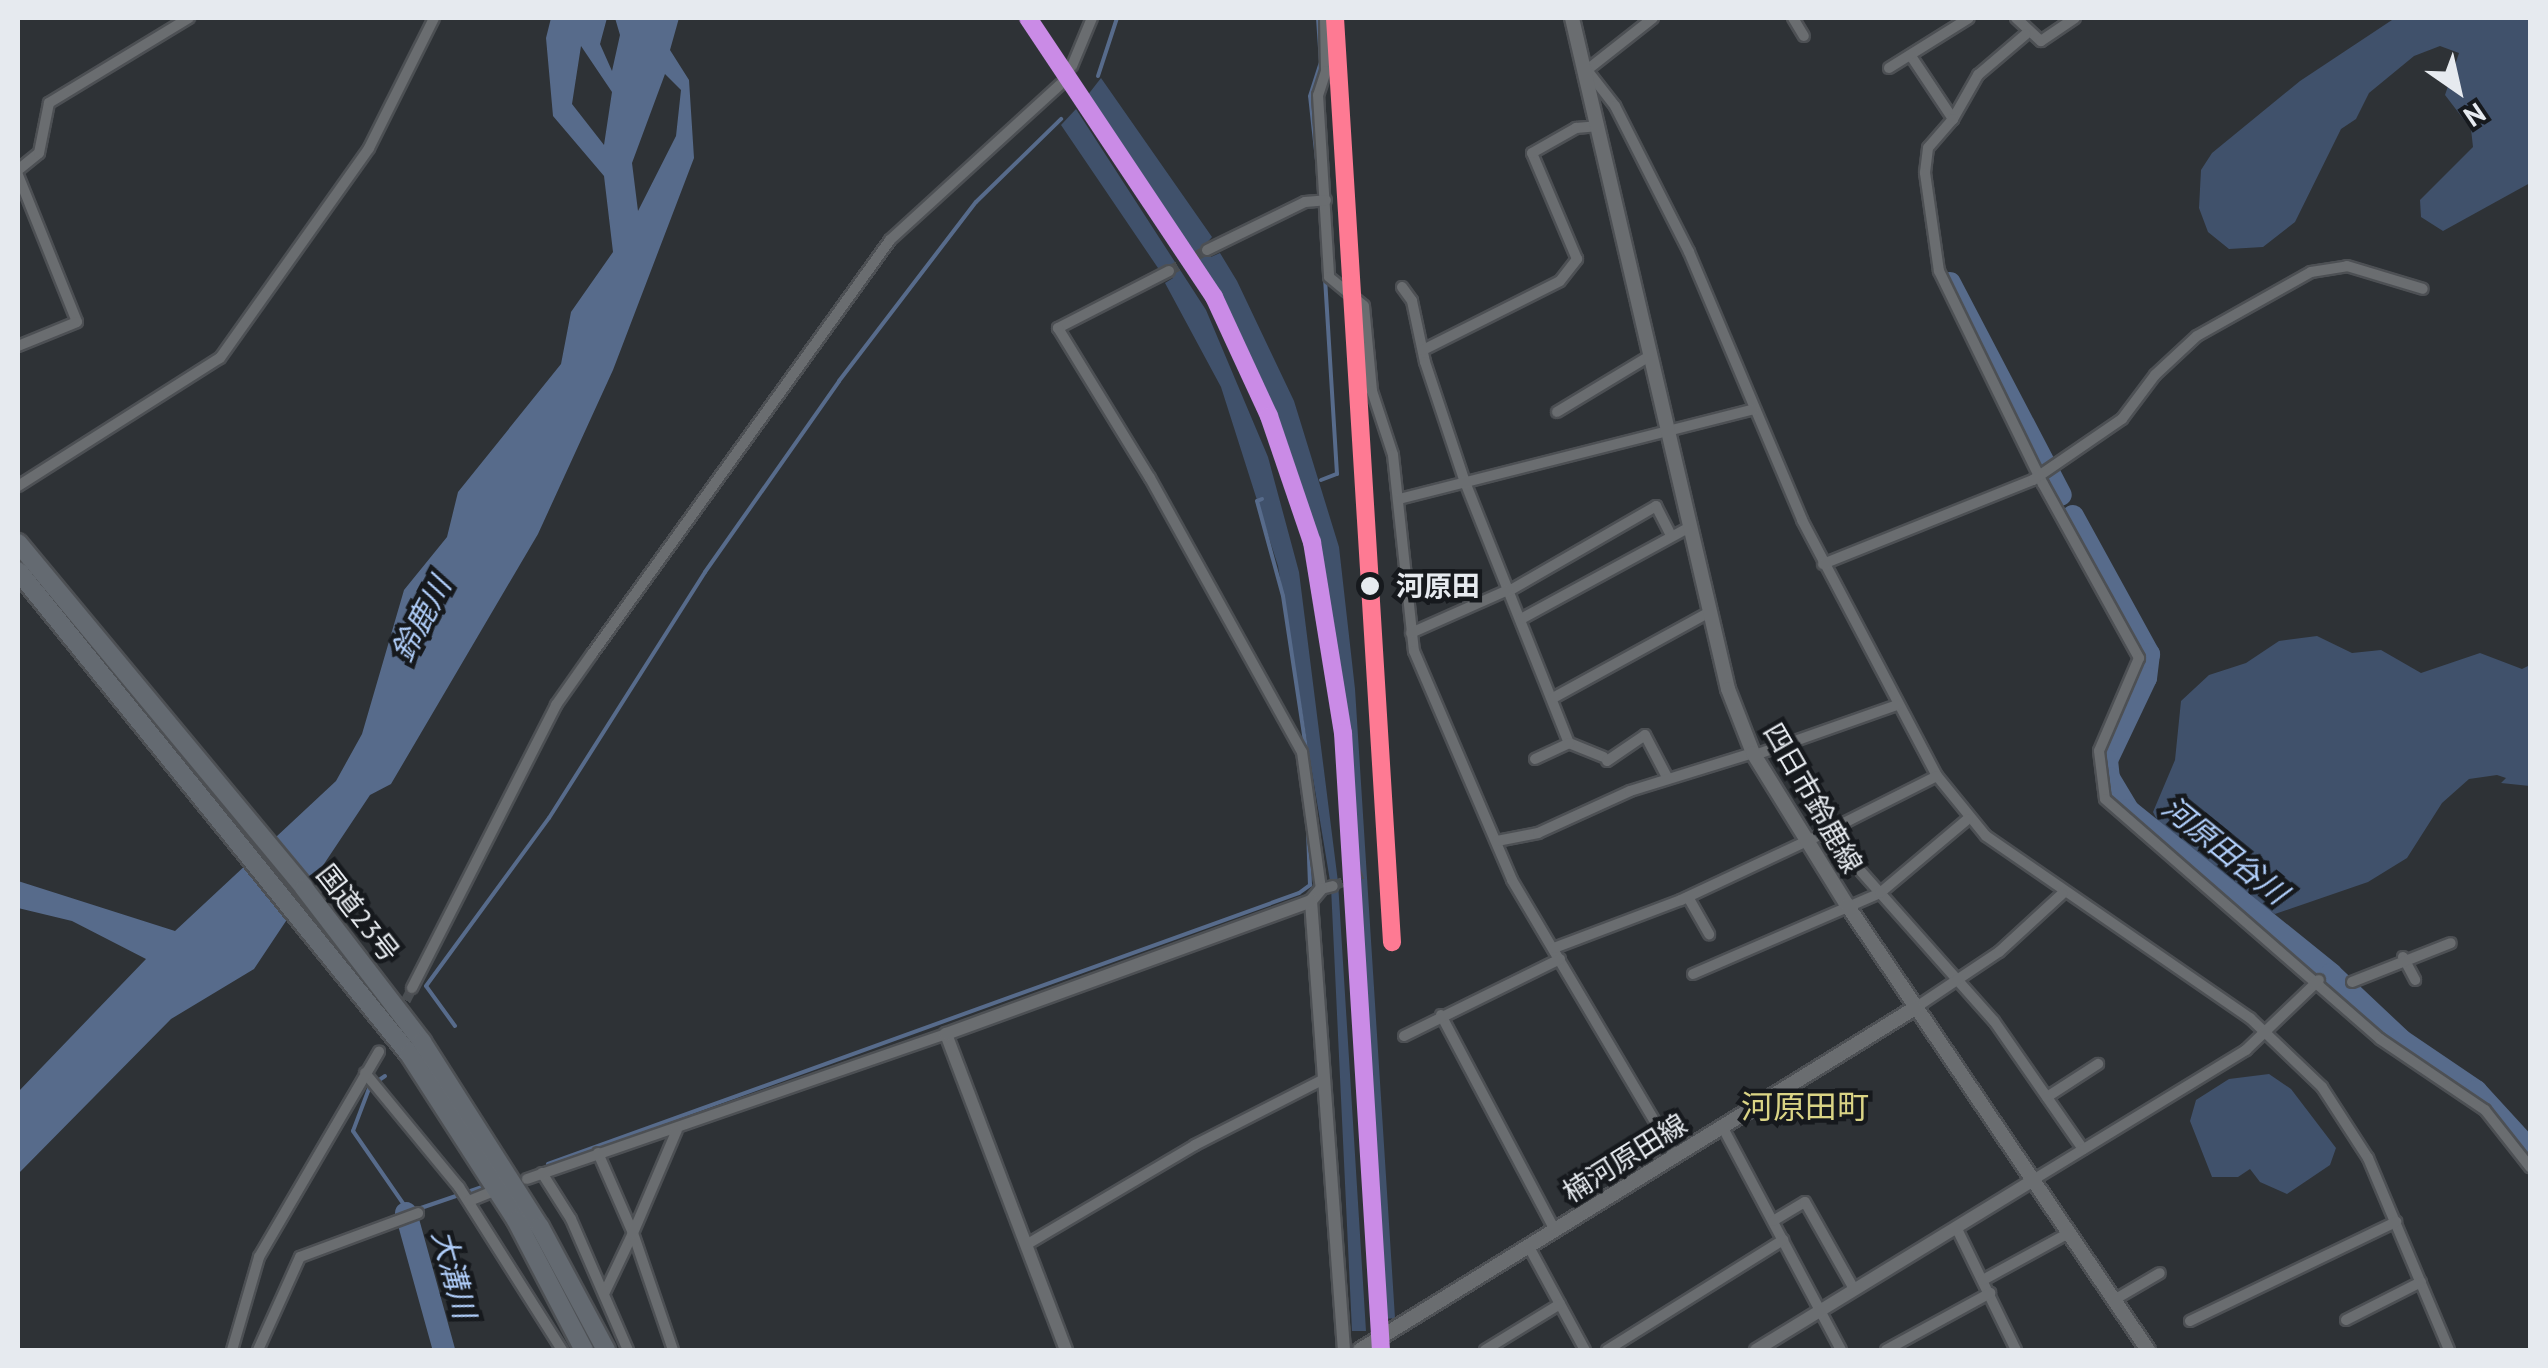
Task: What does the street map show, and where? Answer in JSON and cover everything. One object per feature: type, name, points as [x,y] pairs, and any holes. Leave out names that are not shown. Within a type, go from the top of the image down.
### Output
[{"type":"highway","name":"国道23号","points":[[18,544],[359,973],[501,1162],[606,1350]]},
{"type":"highway","name":"国道23号","points":[[18,571],[359,973],[490,1177],[584,1350]]},
{"type":"main road","name":"四日市鈴鹿線","points":[[1573,22],[1588,70],[1728,689],[1754,754],[1807,844],[1915,1008],[2148,1350]]},
{"type":"main road","name":"楠河原田線","points":[[1360,1350],[1915,1008]]},
{"type":"street","points":[[18,346],[77,322],[18,172],[39,153],[49,103],[188,18]]},
{"type":"street","points":[[18,484],[220,358],[369,148],[434,18]]},
{"type":"street","points":[[1072,66],[1092,18]]},
{"type":"street","points":[[1325,18],[1326,71],[1318,95],[1329,277],[1364,306],[1372,391],[1399,499],[1411,633],[1497,842],[1557,954],[1676,1157]]},
{"type":"street","points":[[1560,18],[1573,22]]},
{"type":"street","points":[[1654,18],[1588,70],[1615,106],[1689,252],[1823,564],[1936,776],[1968,819],[2062,894],[2269,1033],[2347,1120],[2396,1222],[2449,1350]]},
{"type":"street","points":[[1792,18],[1804,36]]},
{"type":"street","points":[[1889,68],[1969,18]]},
{"type":"street","points":[[2016,18],[2026,34],[2041,41],[2075,18]]},
{"type":"street","points":[[2026,34],[1978,75],[1953,119],[1928,148],[1925,173],[1939,271],[2139,658],[2099,751],[2106,799],[2319,980],[2380,1039],[2486,1110],[2530,1167]]},
{"type":"street","points":[[1912,56],[1953,119]]},
{"type":"street","points":[[412,988],[556,705],[592,654],[890,240],[1060,86]]},
{"type":"street","points":[[1422,350],[1560,281],[1577,259],[1532,154],[1576,128],[1599,126]]},
{"type":"street","points":[[1207,250],[1304,202],[1326,200]]},
{"type":"street","points":[[1823,564],[2045,472],[2122,419],[2155,375],[2197,336],[2311,272],[2347,266],[2423,289]]},
{"type":"street","points":[[527,1179],[677,1130],[1311,901],[1327,887],[1302,752],[1150,478],[1058,328],[1169,271]]},
{"type":"street","points":[[1402,287],[1412,301],[1422,350],[1466,482],[1569,742],[1605,759],[1644,735],[1668,777]]},
{"type":"street","points":[[1557,412],[1651,356]]},
{"type":"street","points":[[1399,499],[1754,409]]},
{"type":"street","points":[[1411,633],[1508,590],[1656,506],[1671,536]]},
{"type":"street","points":[[1521,619],[1690,527]]},
{"type":"street","points":[[1552,698],[1711,610]]},
{"type":"street","points":[[1497,842],[1538,833],[1668,777],[1754,754],[1897,705]]},
{"type":"street","points":[[1534,760],[1569,742]]},
{"type":"street","points":[[1404,1036],[1557,954],[1807,844],[1936,776]]},
{"type":"street","points":[[1693,974],[1880,893],[1968,819]]},
{"type":"street","points":[[1826,832],[1959,979],[2083,1149]]},
{"type":"street","points":[[1915,1008],[1959,979],[2062,894]]},
{"type":"street","points":[[1688,897],[1710,934]]},
{"type":"street","points":[[1311,901],[1344,1350]]},
{"type":"street","points":[[2352,982],[2403,956],[2450,943]]},
{"type":"street","points":[[2403,956],[2415,980]]},
{"type":"street","points":[[1756,1350],[2269,1033],[2319,980]]},
{"type":"street","points":[[1440,1015],[1555,1230]]},
{"type":"street","points":[[946,1034],[1066,1350]]},
{"type":"street","points":[[232,1350],[259,1257],[378,1052]]},
{"type":"street","points":[[2048,1096],[2098,1064]]},
{"type":"street","points":[[367,1075],[459,1187],[562,1350]]},
{"type":"street","points":[[1026,1245],[1195,1145],[1322,1080]]},
{"type":"street","points":[[1723,1128],[1841,1350]]},
{"type":"street","points":[[605,1292],[677,1130]]},
{"type":"street","points":[[598,1153],[673,1350]]},
{"type":"street","points":[[542,1173],[554,1186],[628,1350]]},
{"type":"street","points":[[468,1200],[489,1194]]},
{"type":"street","points":[[1773,1221],[1805,1202],[1854,1288]]},
{"type":"street","points":[[258,1350],[300,1258],[416,1214]]},
{"type":"street","points":[[2190,1321],[2396,1222]]},
{"type":"street","points":[[1956,1227],[2016,1350]]},
{"type":"street","points":[[1984,1280],[2069,1233]]},
{"type":"street","points":[[1607,1350],[1784,1240]]},
{"type":"street","points":[[1529,1247],[1584,1350]]},
{"type":"street","points":[[2114,1300],[2160,1272]]},
{"type":"street","points":[[2346,1320],[2421,1282]]},
{"type":"street","points":[[1886,1350],[1990,1293]]},
{"type":"street","points":[[1486,1350],[1560,1304]]},
{"type":"shaded area","points":[[2395,18],[2530,18],[2530,183],[2443,231],[2421,217],[2420,200],[2473,147],[2471,129],[2445,95],[2459,53],[2440,46],[2414,56],[2369,93],[2356,119],[2341,129],[2295,222],[2263,247],[2229,249],[2208,232],[2199,208],[2201,170],[2212,153],[2300,81]]},
{"type":"shaded area","points":[[1101,78],[1212,237],[1205,245],[1211,257],[1220,253],[1237,281],[1294,401],[1339,547],[1355,689],[1395,1318],[1385,1319],[1349,753],[1320,550],[1274,410],[1217,291],[1087,96]]},
{"type":"shaded area","points":[[1076,109],[1206,310],[1268,457],[1299,572],[1338,882],[1366,1331],[1352,1331],[1331,887],[1278,566],[1221,387],[1165,283],[1173,278],[1167,268],[1158,268],[1061,125]]},
{"type":"shaded area","points":[[2317,636],[2352,653],[2381,650],[2421,673],[2480,653],[2522,669],[2530,665],[2530,786],[2501,783],[2506,778],[2497,775],[2469,779],[2442,803],[2407,858],[2368,882],[2275,914],[2173,851],[2153,812],[2175,760],[2181,701],[2209,675],[2246,663],[2279,641]]},
{"type":"shaded area","points":[[2269,1074],[2291,1089],[2336,1148],[2330,1165],[2287,1194],[2260,1182],[2250,1169],[2238,1177],[2212,1177],[2190,1121],[2196,1100],[2229,1079]]},
{"type":"water","name":"鈴鹿川","points":[[551,18],[607,18],[600,44],[612,71],[620,35],[615,18],[679,18],[670,50],[689,80],[694,158],[613,370],[538,534],[391,784],[370,795],[254,969],[171,1019],[18,1174],[18,1092],[146,959],[72,921],[18,908],[18,881],[175,931],[336,781],[362,734],[404,590],[447,537],[458,492],[561,364],[571,312],[613,252],[604,176],[553,116],[546,38]],"holes":[[[581,46],[612,92],[604,145],[572,104]],[[665,74],[681,90],[676,136],[638,211],[632,163]]]},
{"type":"waterway","points":[[1098,76],[1117,18]]},
{"type":"waterway","points":[[1317,160],[1310,96],[1321,63],[1318,18]]},
{"type":"waterway","points":[[455,1026],[426,986],[549,818],[705,572],[839,381],[976,202],[1061,119]]},
{"type":"waterway","points":[[1321,480],[1337,474],[1325,276]]},
{"type":"waterway","name":"河原田谷川","points":[[1950,283],[2061,495]]},
{"type":"waterway","points":[[1262,499],[1257,501],[1283,596],[1306,748]]},
{"type":"waterway","name":"河原田谷川","points":[[2073,516],[2149,654],[2146,678],[2107,760],[2109,778],[2128,810],[2331,974],[2401,1040],[2476,1091],[2530,1150]]},
{"type":"waterway","points":[[548,1164],[1299,893],[1310,885],[1308,831]]},
{"type":"waterway","points":[[385,1076],[370,1086],[353,1131],[409,1212]]},
{"type":"waterway","points":[[418,1209],[485,1186]]},
{"type":"waterway","name":"大溝川","points":[[406,1213],[444,1350]]},
{"type":"tunnel","points":[[1060,85],[1072,66]]},
{"type":"tunnel","points":[[1169,271],[1207,250]]},
{"type":"tunnel","points":[[1333,886],[1363,874]]},
{"type":"tunnel","points":[[399,1014],[412,988]]},
{"type":"transit line","points":[[1028,18],[1214,297],[1269,416],[1312,542],[1343,733],[1381,1350]]},
{"type":"transit line","points":[[1335,18],[1392,942]]},
{"type":"place","name":"河原田","points":[[1370,586]]},
{"type":"district","name":"河原田町","points":[[1805,1106]]}]
